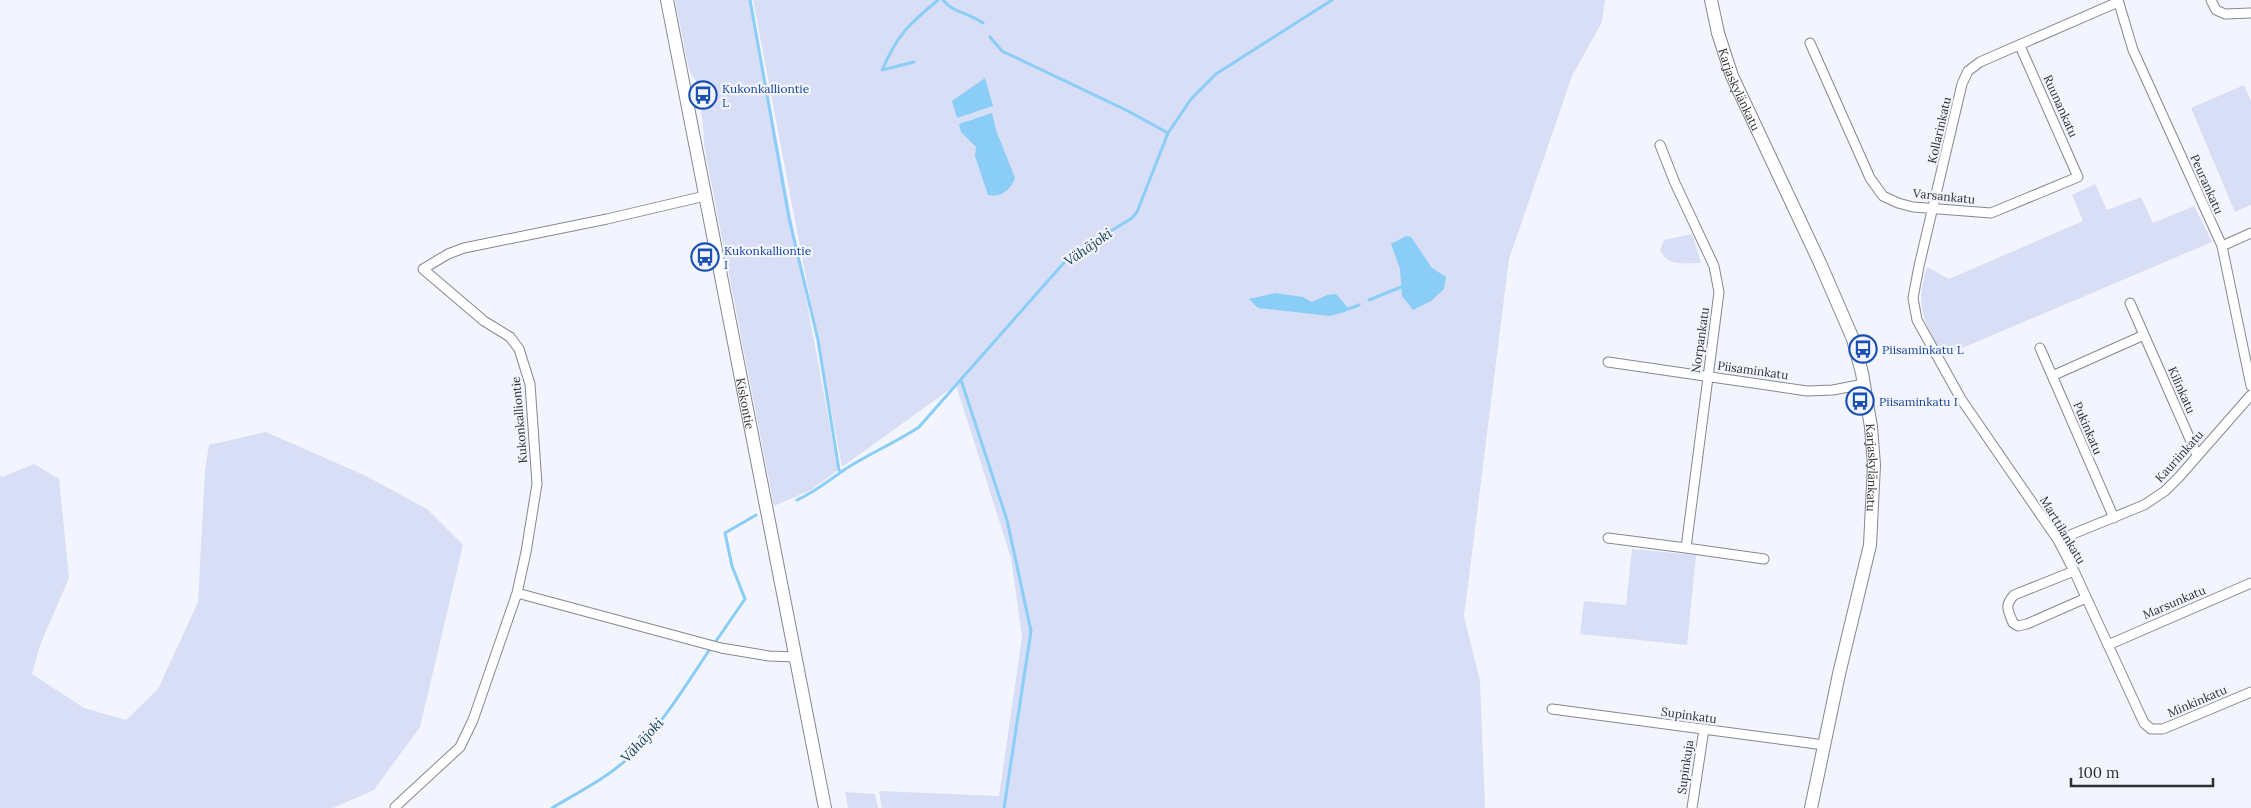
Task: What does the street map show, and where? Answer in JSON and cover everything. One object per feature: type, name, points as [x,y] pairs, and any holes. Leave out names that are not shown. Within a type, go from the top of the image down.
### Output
[{"type":"street","name":"Kiskontie","points":[[667,0],[825,808]]},
{"type":"street","name":"Karjaskylänkatu","points":[[1711,0],[1718,33],[1732,76],[1849,330],[1864,384],[1874,450],[1874,496],[1870,545],[1810,808]]},
{"type":"street","points":[[2212,0],[2216,10],[2225,14],[2251,13]]},
{"type":"street","name":"Kollarinkatu","points":[[1934,355],[1917,320],[1913,303],[1919,266],[1966,75],[1976,64],[2118,1]]},
{"type":"street","name":"Peurankatu","points":[[2118,1],[2133,50],[2222,246],[2251,386]]},
{"type":"street","name":"Varsankatu","points":[[1810,43],[1870,178],[1886,198],[1913,207],[1991,213],[2078,177]]},
{"type":"street","name":"Ruunankatu","points":[[2020,46],[2078,177]]},
{"type":"street","name":"Norpankatu","points":[[1660,145],[1675,184],[1714,266],[1719,292],[1686,548]]},
{"type":"street","name":"Kukonkalliontie","points":[[395,807],[460,747],[473,720],[517,594],[537,484],[530,384],[519,349],[510,337],[484,321],[423,269],[448,254],[464,248],[607,219],[705,196]]},
{"type":"street","points":[[2222,246],[2251,233]]},
{"type":"street","name":"Kilinkatu","points":[[2130,303],[2197,455]]},
{"type":"street","points":[[2052,376],[2144,335]]},
{"type":"street","name":"Pukinkatu","points":[[2040,348],[2114,518]]},
{"type":"street","name":"Marttilankatu","points":[[1934,355],[1961,399],[2058,540],[2074,570],[2144,723],[2151,730]]},
{"type":"street","name":"Piisaminkatu","points":[[1608,362],[1807,390],[1833,390],[1864,384]]},
{"type":"street","name":"Kauriinkatu","points":[[2058,540],[2144,505],[2156,497],[2179,477],[2251,395]]},
{"type":"street","points":[[1608,538],[1764,560]]},
{"type":"street","points":[[2074,570],[2014,595],[2008,601],[2007,609],[2012,623],[2018,626],[2027,624],[2086,598]]},
{"type":"street","name":"Marsunkatu","points":[[2108,645],[2251,583]]},
{"type":"street","points":[[517,594],[721,648],[769,656],[796,657]]},
{"type":"street","name":"Minkinkatu","points":[[2151,730],[2163,729],[2251,692]]},
{"type":"street","name":"Supinkatu","points":[[1552,710],[1824,745]]},
{"type":"street","name":"Supinkuja","points":[[1692,808],[1704,729]]},
{"type":"shaded area","points":[[675,0],[751,0],[838,470],[811,490],[774,506],[704,145],[703,123],[696,81],[689,70]]},
{"type":"shaded area","points":[[753,0],[1605,0],[1602,22],[1572,76],[1509,259],[1464,616],[1480,681],[1485,808],[882,808],[879,791],[999,796],[1022,637],[1011,558],[956,385],[842,467]]},
{"type":"shaded area","points":[[2244,85],[2251,101],[2251,205],[2235,212],[2191,108]]},
{"type":"shaded area","points":[[2095,184],[2107,210],[2141,197],[2153,223],[2194,206],[2212,242],[1941,357],[1926,323],[1921,304],[1921,294],[1927,267],[1949,279],[2083,221],[2072,195]]},
{"type":"shaded area","points":[[1692,234],[1701,263],[1672,262],[1663,255],[1660,250],[1664,240]]},
{"type":"shaded area","points":[[266,432],[366,476],[427,509],[463,545],[420,727],[374,790],[333,808],[0,808],[0,475],[2,477],[34,464],[59,479],[69,578],[40,645],[32,674],[84,708],[126,720],[158,689],[198,602],[205,471],[209,445]]},
{"type":"shaded area","points":[[1632,549],[1696,555],[1687,645],[1580,634],[1584,601],[1626,605]]},
{"type":"shaded area","points":[[845,792],[875,794],[878,808],[848,808]]},
{"type":"water","points":[[985,78],[993,106],[957,118],[952,101]]},
{"type":"water","points":[[992,113],[996,130],[1015,178],[1005,192],[993,196],[988,195],[975,156],[976,147],[961,132],[959,124]]},
{"type":"water","points":[[1406,236],[1411,237],[1432,268],[1446,277],[1444,289],[1431,301],[1413,310],[1402,296],[1400,269],[1391,244]]},
{"type":"water","points":[[1275,293],[1303,297],[1312,302],[1327,295],[1336,294],[1349,309],[1330,316],[1258,308],[1249,299]]},
{"type":"waterway","points":[[750,0],[789,218],[818,340],[839,470]]},
{"type":"waterway","points":[[914,62],[882,70],[893,47],[905,31],[938,0]]},
{"type":"waterway","points":[[943,0],[956,10],[983,23]]},
{"type":"waterway","name":"Vähäjoki","points":[[797,500],[816,490],[853,464],[919,427],[1069,257],[1132,218],[1137,212],[1168,133],[1191,99],[1216,74],[1332,0]]},
{"type":"waterway","points":[[990,37],[1002,51],[1128,111],[1168,133]]},
{"type":"waterway","points":[[1369,300],[1401,287]]},
{"type":"waterway","points":[[1348,309],[1359,305]]},
{"type":"waterway","points":[[961,380],[1007,520],[1031,631],[1004,808]]},
{"type":"waterway","name":"Vähäjoki","points":[[716,641],[745,599],[732,566],[725,533],[756,515]]},
{"type":"waterway","name":"Vähäjoki","points":[[552,808],[609,773],[638,748],[671,707],[710,649]]},
{"type":"place","name":"Kukonkalliontie L","points":[[703,95]]},
{"type":"place","name":"Kukonkalliontie I","points":[[705,257]]},
{"type":"place","name":"Piisaminkatu L","points":[[1863,349]]},
{"type":"place","name":"Piisaminkatu I","points":[[1860,401]]}]
